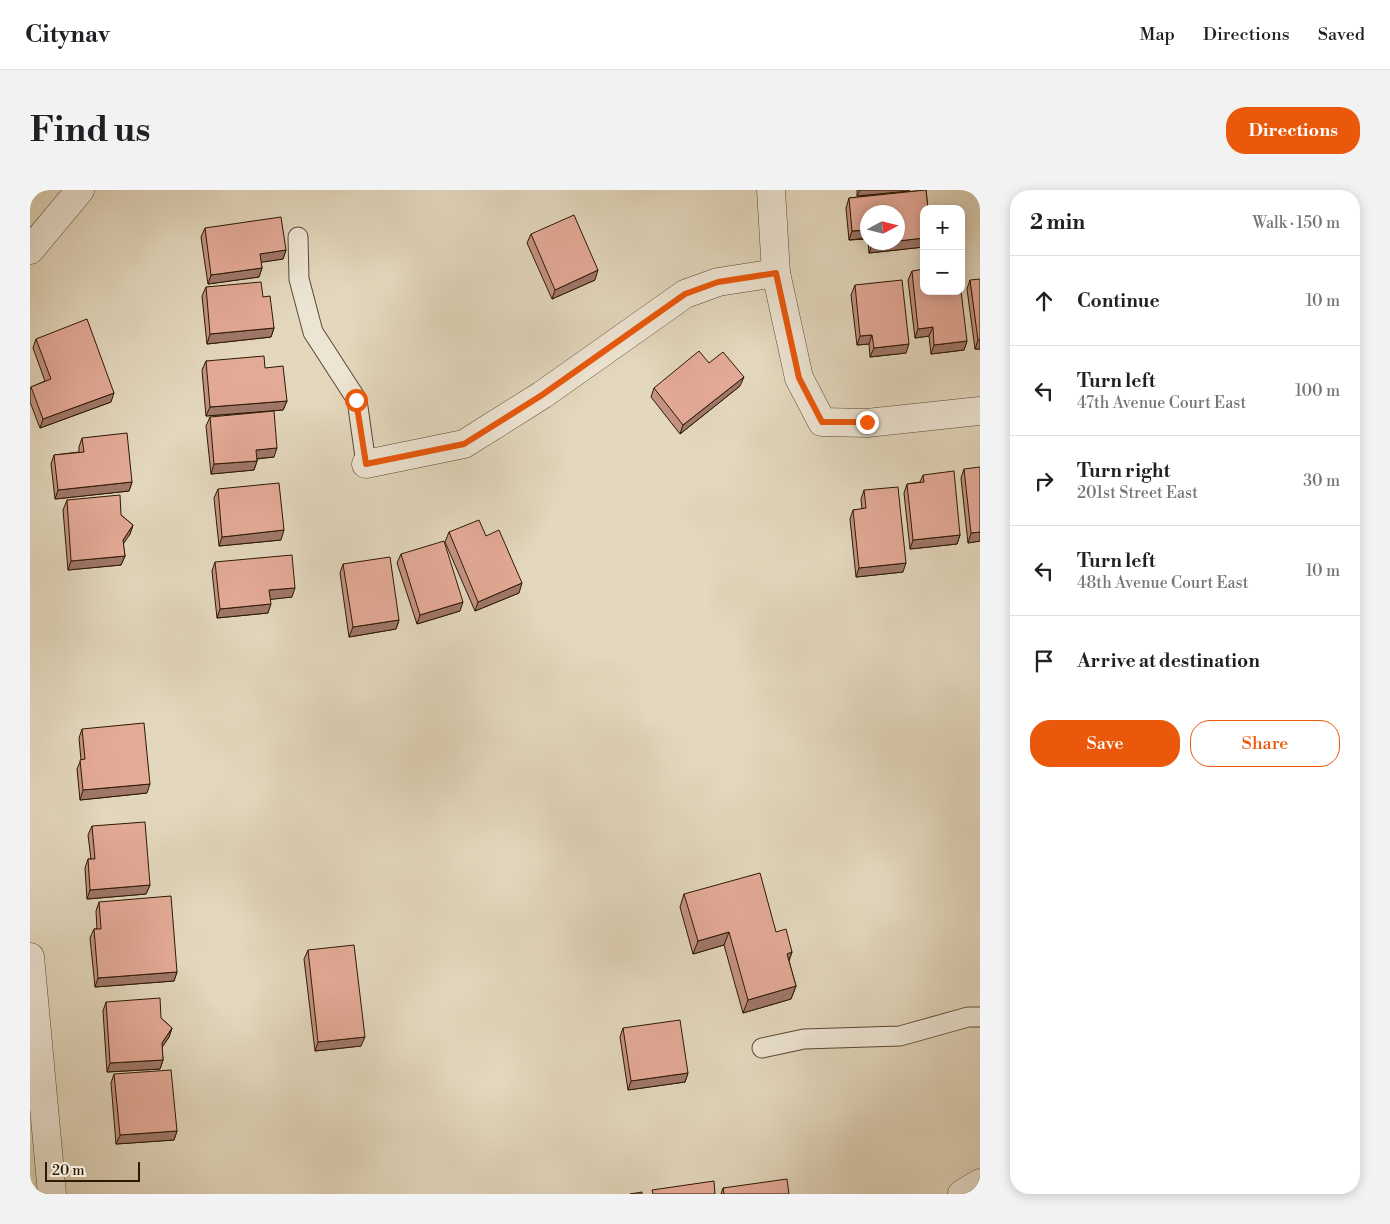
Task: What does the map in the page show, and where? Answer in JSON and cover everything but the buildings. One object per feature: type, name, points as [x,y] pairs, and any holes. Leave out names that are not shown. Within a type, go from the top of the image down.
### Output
[{"type":"street","points":[[30,250],[80,190]]},
{"type":"street","points":[[771,190],[776,273],[799,378],[822,422],[867,422],[980,411]]},
{"type":"street","points":[[366,464],[464,444],[542,395],[685,294],[718,282],[776,273]]},
{"type":"street","points":[[30,957],[52,1194]]},
{"type":"street","points":[[962,1194],[980,1183]]},
{"type":"lane","points":[[298,238],[299,279],[313,332],[356,400],[366,464]]},
{"type":"lane","points":[[762,1048],[804,1039],[900,1036],[968,1017],[980,1017]]},
{"type":"route","points":[[356,400],[366,464],[464,444],[542,395],[685,294],[718,282],[776,273],[799,378],[822,422],[867,422]]}]
